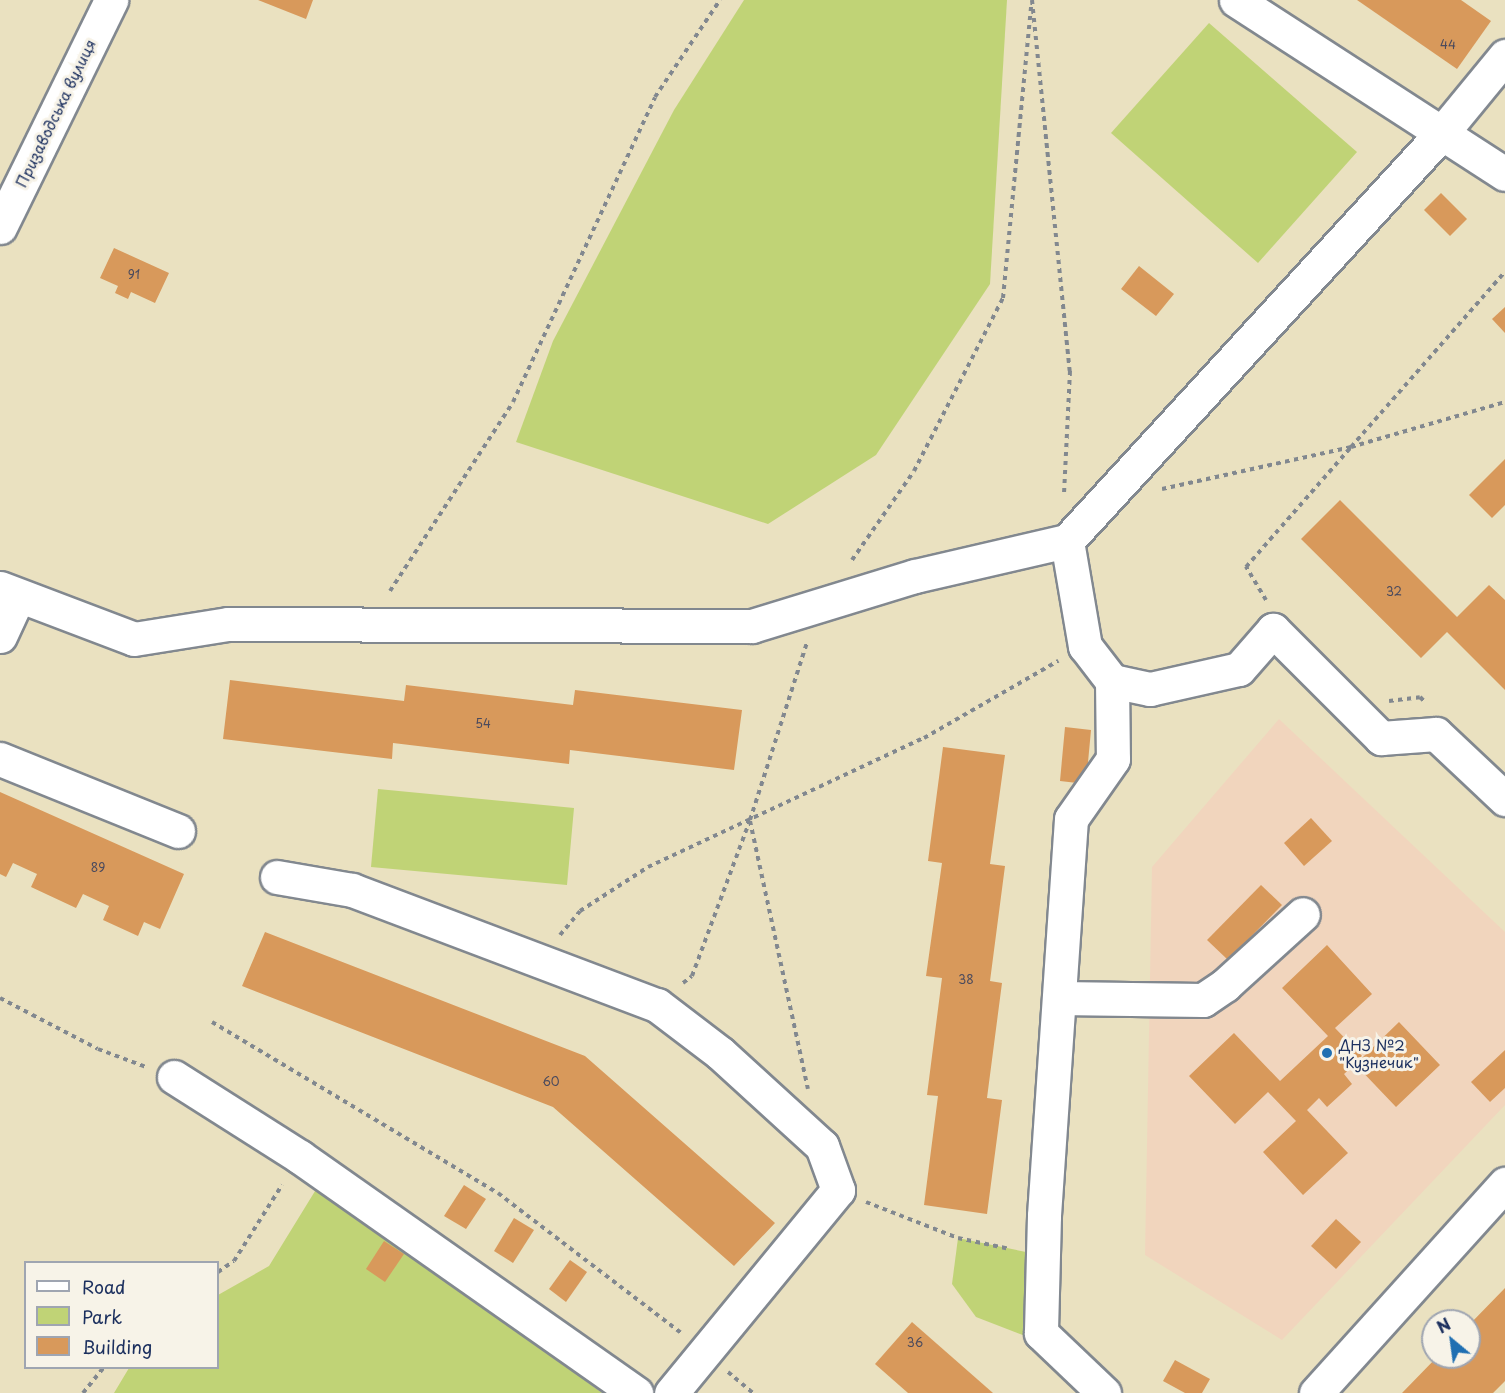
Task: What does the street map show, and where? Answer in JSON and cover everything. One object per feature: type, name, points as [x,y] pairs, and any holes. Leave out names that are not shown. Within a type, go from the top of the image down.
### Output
[{"type":"street","name":"Призаводська вулиця","points":[[0,227],[111,0]]},
{"type":"street","points":[[1236,0],[1505,174]]},
{"type":"street","points":[[0,636],[9,593],[134,639],[228,624],[366,627],[752,626],[915,576],[1067,541],[1441,134],[1505,56]]},
{"type":"street","points":[[1067,541],[1085,646],[1112,681],[1113,759],[1071,819],[1043,1255],[1041,1333],[1104,1393]]},
{"type":"street","points":[[1112,681],[1150,689],[1239,669],[1273,630],[1381,738],[1436,734],[1505,799]]},
{"type":"street","points":[[0,759],[178,831]]},
{"type":"street","points":[[277,877],[352,890],[657,1005],[720,1053],[822,1146],[838,1190],[671,1393]]},
{"type":"street","points":[[1059,998],[1203,1000],[1225,985],[1303,914]]},
{"type":"street","points":[[174,1077],[300,1157],[636,1393]]},
{"type":"street","points":[[1316,1393],[1505,1184]]},
{"type":"path","points":[[366,627],[513,402],[656,97],[720,0]]},
{"type":"path","points":[[1032,0],[1070,371],[1064,510],[1067,541]]},
{"type":"path","points":[[657,1005],[692,976],[750,820],[823,603],[914,471],[1003,298],[1032,0]]},
{"type":"path","points":[[1271,607],[1245,567],[1505,272]]},
{"type":"path","points":[[1152,491],[1351,447],[1505,402]]},
{"type":"path","points":[[540,961],[580,911],[648,867],[924,738],[1085,646]]},
{"type":"path","points":[[1378,703],[1420,697],[1428,705]]},
{"type":"path","points":[[750,820],[795,1034],[822,1146]]},
{"type":"path","points":[[0,998],[98,1049],[174,1077]]},
{"type":"path","points":[[212,1022],[498,1193],[704,1351],[753,1393]]},
{"type":"path","points":[[219,1271],[234,1261],[300,1157]]},
{"type":"path","points":[[838,1190],[958,1238],[1043,1255]]},
{"type":"path","points":[[83,1393],[103,1369]]},
{"type":"shaded area","name":"ДНЗ №2 \"Кузнечик\"","points":[[1279,719],[1505,932],[1505,1105],[1282,1340],[1145,1255],[1152,867]]},
{"type":"green space","points":[[744,0],[1007,0],[990,284],[876,455],[768,524],[516,442],[553,341],[674,110]]},
{"type":"green space","points":[[1209,23],[1357,152],[1258,263],[1111,133]]},
{"type":"green space","points":[[378,789],[574,808],[567,885],[371,867]]},
{"type":"green space","points":[[320,1183],[602,1393],[114,1393],[128,1369],[219,1369],[219,1294],[269,1266]]},
{"type":"green space","points":[[958,1238],[1031,1253],[1028,1337],[976,1317],[952,1284]]},
{"type":"building","points":[[258,0],[313,0],[306,19]]},
{"type":"building","points":[[1357,0],[1461,0],[1491,21],[1457,69]]},
{"type":"building","points":[[1441,193],[1467,219],[1450,236],[1424,210]]},
{"type":"building","points":[[114,248],[169,273],[155,303],[131,292],[128,299],[115,293],[118,286],[100,278]]},
{"type":"building","points":[[1139,266],[1174,294],[1156,316],[1121,289]]},
{"type":"building","points":[[1505,307],[1505,333],[1492,319]]},
{"type":"building","points":[[1505,459],[1505,505],[1492,518],[1469,495]]},
{"type":"building","points":[[1340,500],[1457,617],[1489,585],[1505,600],[1505,690],[1447,632],[1421,658],[1301,539]]},
{"type":"building","points":[[230,680],[404,701],[406,685],[573,705],[575,690],[742,710],[734,770],[570,750],[569,764],[393,743],[392,759],[223,739]]},
{"type":"building","points":[[1065,727],[1091,730],[1086,784],[1060,781]]},
{"type":"building","points":[[943,747],[1005,755],[990,864],[1005,866],[990,981],[1002,983],[987,1098],[1002,1100],[987,1214],[924,1205],[938,1096],[927,1095],[942,978],[926,976],[942,863],[928,861]]},
{"type":"building","points":[[0,792],[184,874],[160,929],[144,922],[138,936],[103,920],[109,906],[83,894],[76,908],[31,887],[37,874],[13,863],[6,877],[0,874]]},
{"type":"building","points":[[1311,818],[1332,841],[1304,866],[1284,843]]},
{"type":"building","points":[[1261,885],[1282,905],[1228,960],[1207,940]]},
{"type":"building","points":[[265,932],[585,1056],[775,1223],[734,1266],[553,1107],[242,986]]},
{"type":"building","points":[[1327,945],[1372,994],[1335,1028],[1363,1057],[1399,1022],[1440,1065],[1396,1107],[1355,1064],[1344,1074],[1352,1084],[1327,1107],[1319,1098],[1307,1110],[1348,1153],[1303,1195],[1263,1152],[1296,1121],[1268,1092],[1235,1124],[1189,1076],[1234,1033],[1280,1081],[1328,1036],[1282,988]]},
{"type":"building","points":[[1505,1050],[1505,1088],[1490,1102],[1471,1082]]},
{"type":"building","points":[[464,1185],[486,1199],[466,1229],[444,1216]]},
{"type":"building","points":[[514,1218],[534,1230],[513,1263],[494,1251]]},
{"type":"building","points":[[1336,1219],[1361,1242],[1336,1269],[1311,1246]]},
{"type":"building","points":[[384,1241],[404,1254],[385,1282],[366,1269]]},
{"type":"building","points":[[570,1260],[587,1272],[566,1302],[549,1289]]},
{"type":"building","points":[[1505,1288],[1505,1381],[1493,1393],[1402,1393],[1425,1369],[1481,1369],[1481,1313]]},
{"type":"building","points":[[912,1322],[993,1393],[908,1393],[875,1364]]},
{"type":"building","points":[[1175,1360],[1210,1379],[1202,1393],[1185,1393],[1163,1381]]},
{"type":"place","name":"ДНЗ №2 \"Кузнечик\"","points":[[1327,1053]]}]
